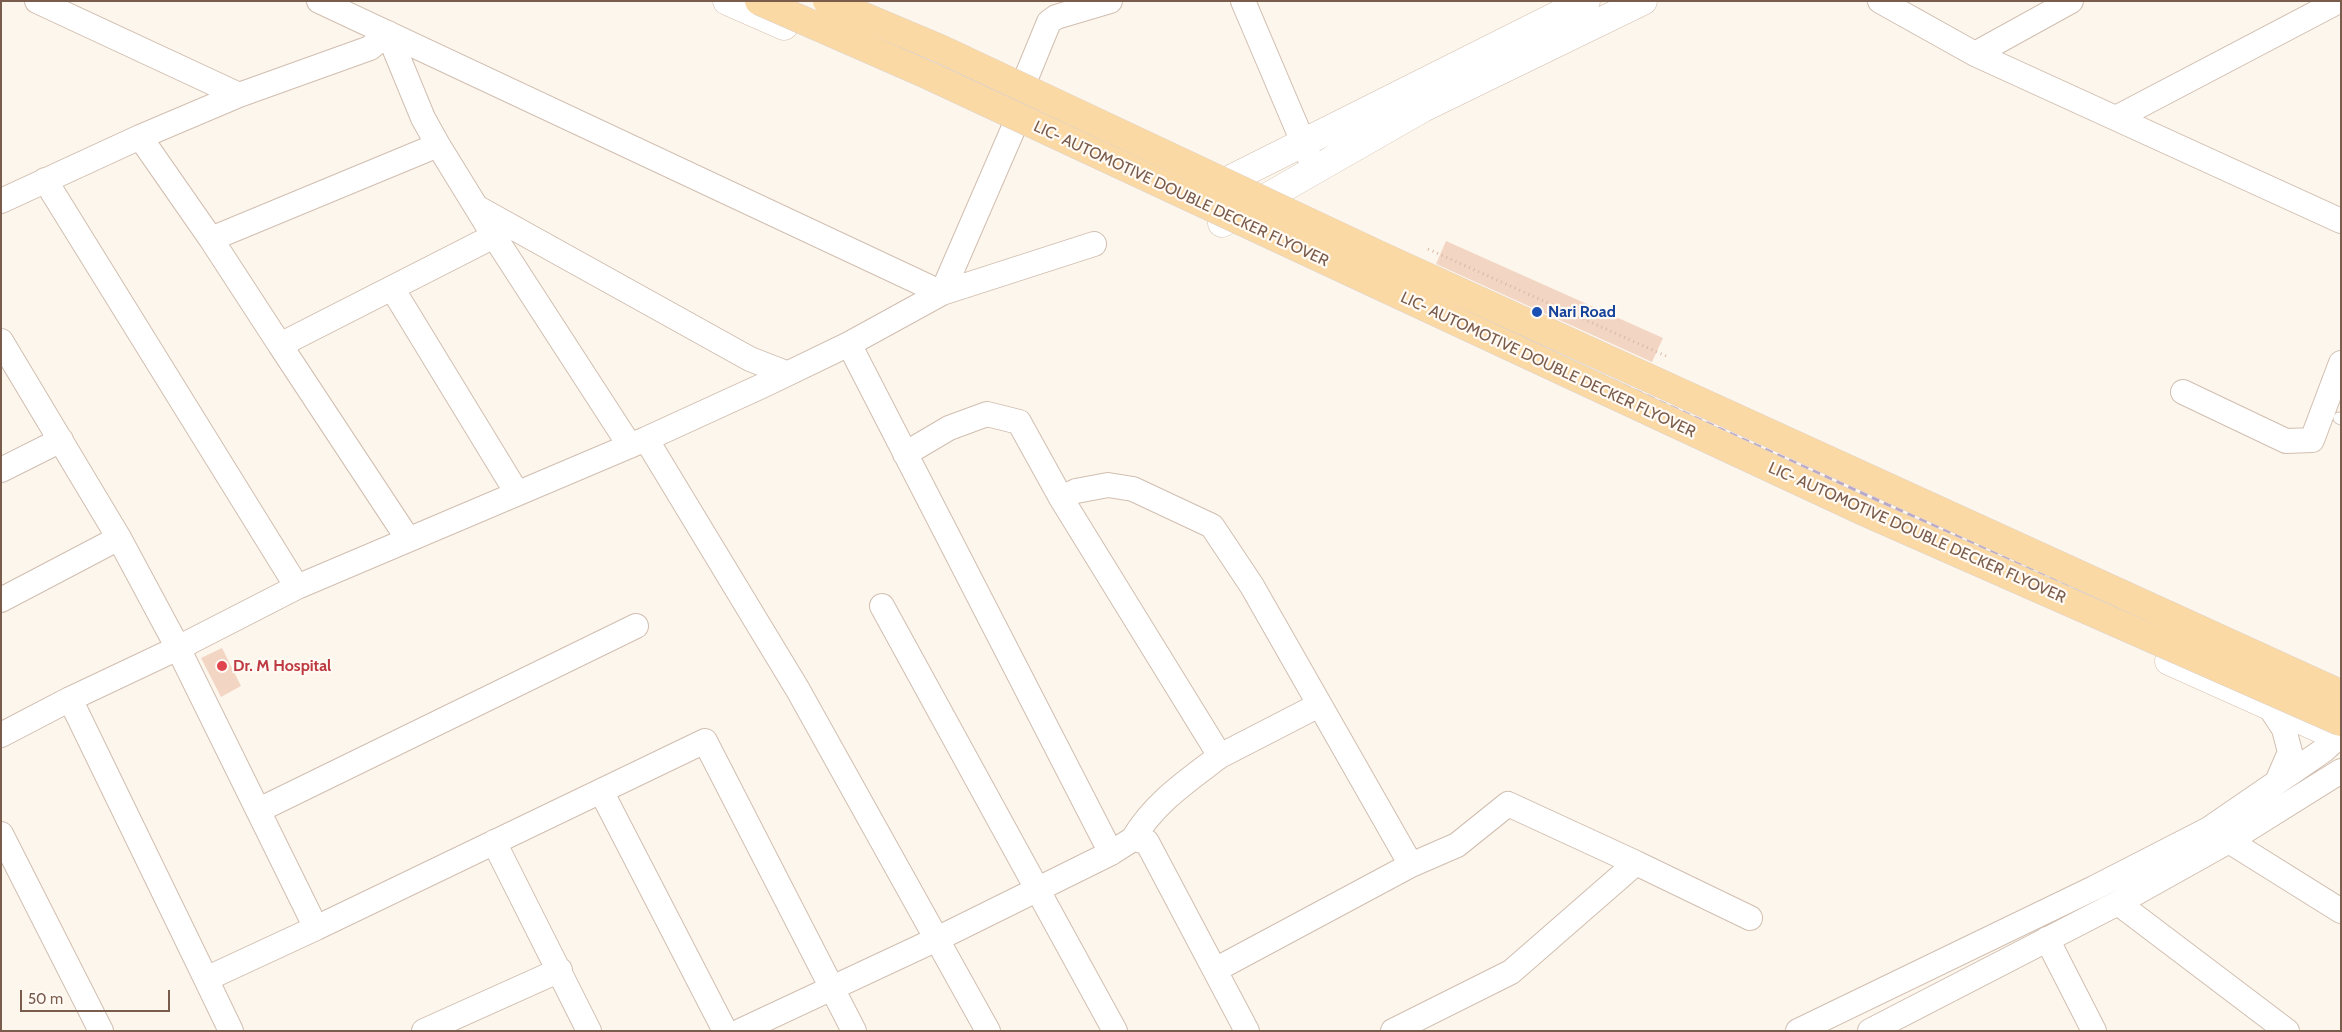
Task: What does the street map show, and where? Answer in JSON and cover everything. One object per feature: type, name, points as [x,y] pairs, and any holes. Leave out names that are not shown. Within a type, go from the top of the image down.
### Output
[{"type":"main road","points":[[727,1],[1014,127],[1650,424],[2269,706],[2340,733]]},
{"type":"main road","name":"LIC- AUTOMOTIVE DOUBLE DECKER FLYOVER","points":[[759,1],[948,85],[2340,733]]},
{"type":"main road","name":"LIC- AUTOMOTIVE DOUBLE DECKER FLYOVER","points":[[827,1],[941,49],[1368,250],[2341,694]]},
{"type":"main road","points":[[854,1],[1026,78],[1270,195],[1813,446],[2341,683]]},
{"type":"main road","points":[[1181,204],[1586,1]]},
{"type":"main road","points":[[1222,223],[1423,108],[1643,1]]},
{"type":"street","points":[[36,1],[239,95]]},
{"type":"street","points":[[319,1],[942,293]]},
{"type":"street","points":[[942,293],[1014,127],[1026,78],[1049,22],[1050,10],[1110,1]]},
{"type":"street","points":[[1243,1],[1314,170]]},
{"type":"street","points":[[1880,1],[1975,54],[2341,222]]},
{"type":"street","points":[[1975,54],[2071,1]]},
{"type":"street","points":[[2116,118],[2339,1]]},
{"type":"street","points":[[1,201],[140,137],[239,95],[370,48],[388,33]]},
{"type":"street","points":[[388,33],[423,118],[438,145],[494,236],[638,442],[798,690],[988,1031]]},
{"type":"street","points":[[140,137],[211,239],[408,539]]},
{"type":"street","points":[[211,239],[438,145]]},
{"type":"street","points":[[45,180],[297,587]]},
{"type":"street","points":[[478,208],[750,359],[786,374]]},
{"type":"street","points":[[280,345],[494,236]]},
{"type":"street","points":[[1,735],[297,587],[638,442],[849,344],[942,293],[1094,244]]},
{"type":"street","points":[[392,288],[517,493]]},
{"type":"street","points":[[1,341],[120,538],[178,648],[316,928]]},
{"type":"street","points":[[849,344],[1111,853]]},
{"type":"street","points":[[2183,392],[2286,441],[2312,440],[2341,363]]},
{"type":"street","points":[[905,454],[949,428],[987,414],[1019,422],[1061,498],[1220,756]]},
{"type":"street","points":[[1,470],[61,440]]},
{"type":"street","points":[[1061,498],[1076,491],[1108,485],[1133,489],[1212,526],[1252,586],[1411,865]]},
{"type":"street","points":[[1,600],[120,538]]},
{"type":"street","points":[[882,606],[1115,1031]]},
{"type":"street","points":[[259,810],[636,626]]},
{"type":"street","points":[[70,699],[231,1031]]},
{"type":"street","points":[[740,1031],[937,940],[1111,853],[1133,839],[1144,820],[1165,798],[1220,756],[1319,705]]},
{"type":"street","points":[[2269,706],[2284,730],[2290,752],[2277,782]]},
{"type":"street","points":[[1798,1031],[2094,888],[2209,829],[2324,750],[2340,733]]},
{"type":"street","points":[[206,979],[705,741],[854,1031]]},
{"type":"street","points":[[1870,1031],[2118,903],[2229,841],[2341,771]]},
{"type":"street","points":[[2305,792],[2341,782]]},
{"type":"street","points":[[601,791],[725,1031]]},
{"type":"street","points":[[1215,970],[1411,865],[1457,845],[1508,804],[1750,918]]},
{"type":"street","points":[[1,834],[101,1031]]},
{"type":"street","points":[[1133,839],[1147,842],[1247,1031]]},
{"type":"street","points":[[2229,841],[2341,911]]},
{"type":"street","points":[[494,842],[590,1031]]},
{"type":"street","points":[[1393,1031],[1511,972],[1636,863]]},
{"type":"street","points":[[2118,903],[2287,1031]]},
{"type":"street","points":[[2047,939],[2094,1031]]},
{"type":"street","points":[[424,1031],[560,970]]},
{"type":"path","points":[[1428,249],[1666,356]]},
{"type":"building","points":[[1446,241],[1663,338],[1652,362],[1436,264]]},
{"type":"building","points":[[222,648],[241,686],[221,697],[201,658]]},
{"type":"railway","points":[[784,1],[1099,140],[1308,243],[2341,710]]},
{"type":"railway","points":[[815,1],[1104,129],[1313,233],[2341,697]]},
{"type":"place","name":"Nari Road","points":[[1537,312]]},
{"type":"place","name":"Dr. M Hospital","points":[[222,666]]}]
